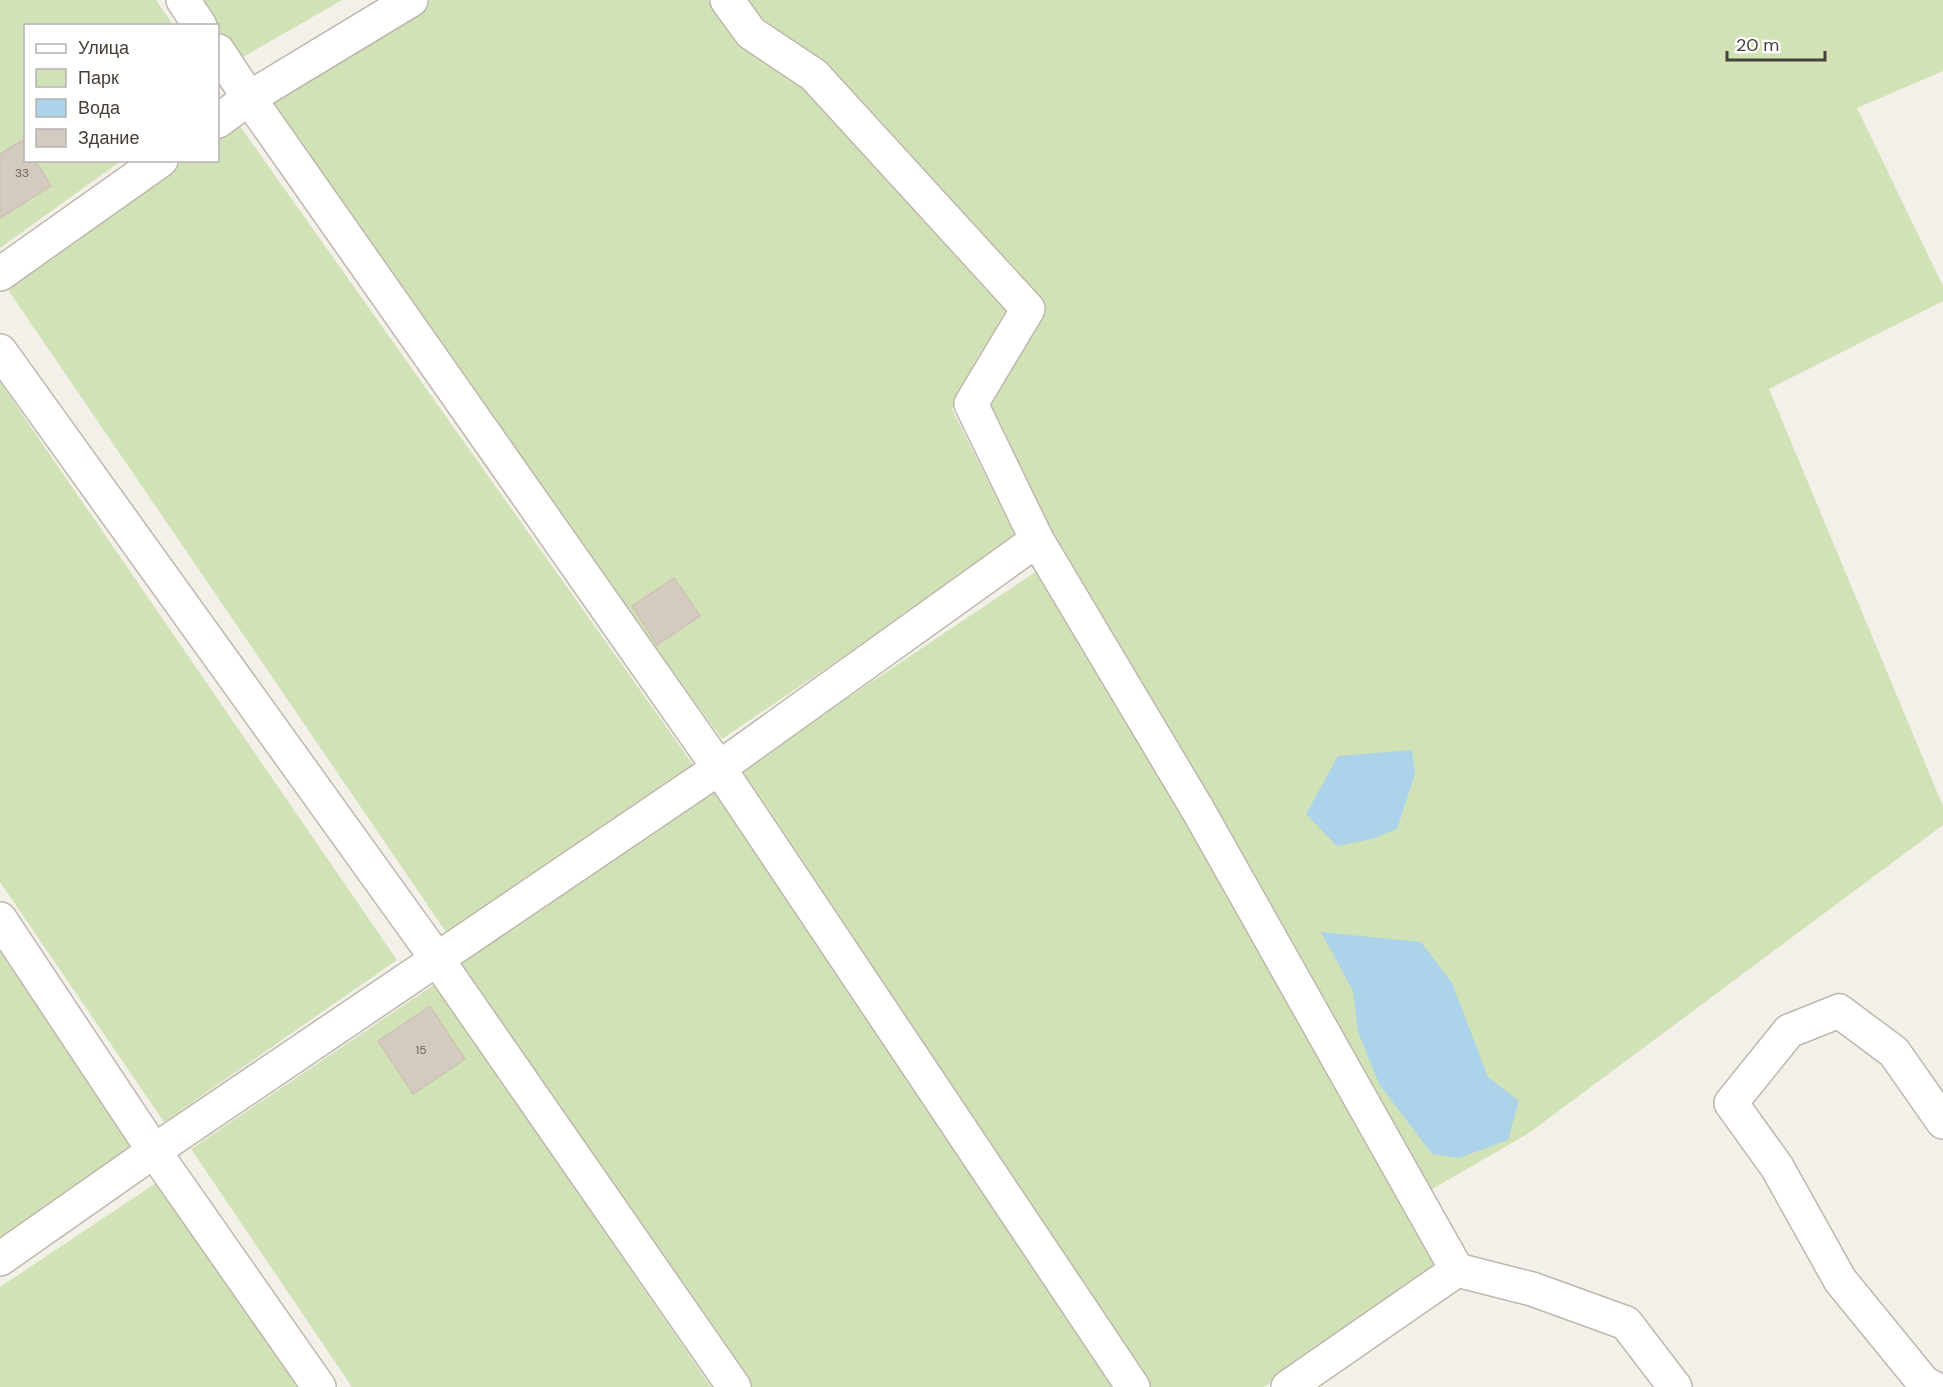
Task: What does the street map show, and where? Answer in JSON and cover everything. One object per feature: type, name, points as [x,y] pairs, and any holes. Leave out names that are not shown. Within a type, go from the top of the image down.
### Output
[{"type":"lane","points":[[183,0],[199,24]]},
{"type":"lane","points":[[219,120],[249,98],[411,0]]},
{"type":"lane","points":[[727,0],[751,33],[814,75],[1028,309],[971,404],[1037,540],[1198,810],[1457,1270],[1532,1289],[1626,1323],[1675,1387]]},
{"type":"lane","points":[[219,53],[719,768],[1133,1387]]},
{"type":"lane","points":[[0,274],[158,162]]},
{"type":"lane","points":[[0,351],[437,959],[734,1387]]},
{"type":"lane","points":[[0,1259],[153,1151],[719,768],[1037,540]]},
{"type":"lane","points":[[0,919],[153,1151],[319,1387]]},
{"type":"lane","points":[[1932,1387],[1924,1383],[1840,1280],[1778,1167],[1731,1103],[1789,1031],[1839,1011],[1894,1052],[1943,1122]]},
{"type":"lane","points":[[1288,1387],[1457,1270]]},
{"type":"green space","points":[[0,0],[156,0],[172,24],[24,24],[24,162],[120,162],[0,248]]},
{"type":"green space","points":[[198,0],[342,0],[238,60],[219,32],[219,24],[214,24]]},
{"type":"green space","points":[[429,0],[708,0],[741,46],[805,90],[1009,311],[952,409],[1017,539],[722,739],[527,475],[269,107],[392,22]]},
{"type":"green space","points":[[747,0],[1943,0],[1943,71],[1857,108],[1943,286],[1943,301],[1769,389],[1943,806],[1943,825],[1529,1133],[1429,1191],[1062,555],[986,406],[1045,306],[823,64],[756,14]]},
{"type":"green space","points":[[237,122],[694,766],[448,935],[4,284],[181,162],[219,162],[219,135]]},
{"type":"green space","points":[[0,382],[397,960],[164,1122],[0,882]]},
{"type":"green space","points":[[1040,569],[1440,1263],[1264,1387],[1149,1387],[734,774]]},
{"type":"green space","points":[[713,785],[1116,1387],[752,1387],[459,964]]},
{"type":"green space","points":[[0,952],[133,1148],[0,1246]]},
{"type":"green space","points":[[435,984],[711,1387],[352,1387],[191,1149]]},
{"type":"green space","points":[[162,1179],[307,1387],[0,1387],[0,1287]]},
{"type":"water","points":[[1412,750],[1415,774],[1397,829],[1372,839],[1337,846],[1306,814],[1338,756]]},
{"type":"water","points":[[1321,932],[1421,942],[1452,983],[1488,1077],[1519,1101],[1508,1140],[1459,1158],[1432,1154],[1379,1084],[1358,1032],[1353,991]]},
{"type":"building","points":[[23,140],[24,162],[36,162],[51,186],[0,218],[0,154]]},
{"type":"building","points":[[674,578],[700,616],[657,645],[632,606]]},
{"type":"building","points":[[430,1006],[465,1059],[413,1094],[378,1041]]}]
